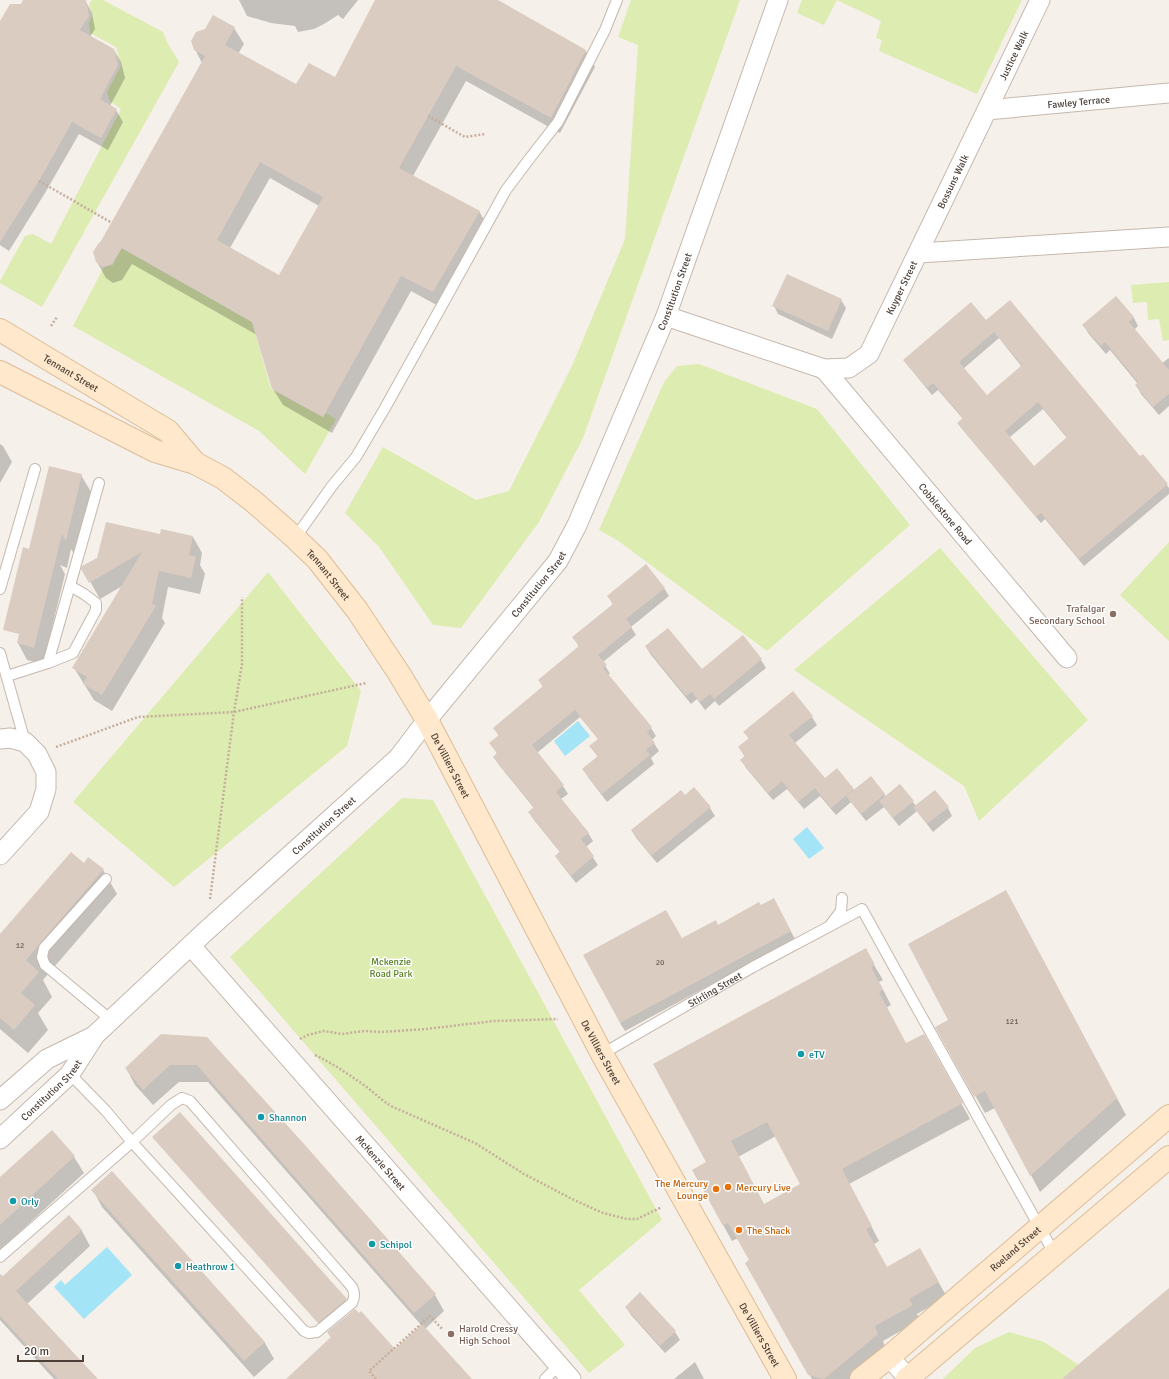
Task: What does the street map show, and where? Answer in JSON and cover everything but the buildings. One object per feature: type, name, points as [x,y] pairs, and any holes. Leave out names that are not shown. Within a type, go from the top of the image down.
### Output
[{"type":"main road","name":"Tennant Street","points":[[0,330],[168,431],[195,462]]},
{"type":"main road","name":"Tennant Street","points":[[0,372],[155,451],[195,462],[223,478],[253,501],[317,559],[357,610],[400,675],[427,720]]},
{"type":"main road","name":"De Villiers Street","points":[[427,720],[602,1054],[784,1378]]},
{"type":"main road","name":"Roeland Street","points":[[861,1379],[889,1357],[1169,1116]]},
{"type":"main road","points":[[908,1379],[1169,1157]]},
{"type":"street","name":"Constitution Street","points":[[0,1139],[70,1074],[95,1035],[206,931],[398,758],[427,720],[558,561],[578,525],[666,316],[778,0]]},
{"type":"street","name":"Justice Walk","points":[[988,110],[1040,0]]},
{"type":"street","name":"Fawley Terrace","points":[[988,110],[1169,92]]},
{"type":"street","name":"Bossuns Walk","points":[[918,253],[988,110]]},
{"type":"street","name":"Kuyper Street","points":[[666,316],[824,369],[849,368],[870,354],[918,253],[1169,237]]},
{"type":"street","name":"Cobblestone Road","points":[[824,369],[1066,658]]},
{"type":"street","points":[[0,739],[10,738],[31,748],[46,772],[46,789],[39,812],[0,855]]},
{"type":"street","name":"McKenzie Street","points":[[191,946],[565,1372]]},
{"type":"street","name":"Constitution Street","points":[[0,1100],[47,1059],[95,1035]]},
{"type":"street","points":[[889,1357],[908,1379]]},
{"type":"lane","points":[[294,537],[332,486],[356,457],[389,401],[506,190],[558,122],[605,30],[617,0]]},
{"type":"lane","points":[[0,589],[35,469]]},
{"type":"lane","points":[[48,663],[99,483]]},
{"type":"lane","points":[[7,676],[48,663],[73,653],[96,610],[96,603],[70,586]]},
{"type":"lane","points":[[0,653],[31,748]]},
{"type":"lane","points":[[106,879],[44,948],[42,957],[45,965],[111,1020]]},
{"type":"lane","points":[[828,927],[841,911],[842,898]]},
{"type":"lane","name":"Stirling Street","points":[[602,1054],[753,967],[862,909],[1040,1228]]},
{"type":"lane","points":[[0,1257],[132,1142],[177,1101],[182,1098],[188,1099],[352,1287],[355,1292],[355,1296],[352,1303],[317,1332],[309,1333],[304,1331],[132,1142],[106,1111],[70,1074]]},
{"type":"lane","points":[[1040,1228],[1054,1254]]},
{"type":"lane","points":[[545,1379],[565,1372]]},
{"type":"path","points":[[428,116],[465,137],[484,134]]},
{"type":"path","points":[[38,181],[112,223]]},
{"type":"path","points":[[51,326],[57,317]]},
{"type":"path","points":[[206,931],[234,712],[242,664],[242,597]]},
{"type":"path","points":[[31,748],[138,717],[234,712],[366,683]]},
{"type":"path","points":[[281,1048],[308,1035],[324,1031],[342,1034],[364,1031],[382,1032],[530,1019],[585,1022]]},
{"type":"path","points":[[314,1054],[326,1060],[356,1080],[382,1101],[475,1143],[524,1174],[603,1213],[627,1219],[637,1219],[656,1211],[682,1196]]},
{"type":"path","points":[[376,1379],[369,1371],[430,1316],[443,1330]]},
{"type":"green space","points":[[92,0],[103,0],[163,32],[168,44],[179,62],[42,307],[0,283],[0,281],[25,236],[33,234],[51,244],[121,109],[110,101],[107,92],[121,66],[116,47],[90,33],[89,23],[92,16],[89,4]]},
{"type":"green space","points":[[631,0],[740,0],[583,438],[539,522],[461,628],[433,625],[379,547],[345,513],[383,447],[476,500],[509,491],[572,366],[625,239],[638,45],[618,37]]},
{"type":"green space","points":[[802,0],[837,0],[824,25],[797,13]]},
{"type":"green space","points":[[837,0],[1022,0],[977,94],[879,51],[882,40],[876,38],[881,21]]},
{"type":"green space","points":[[121,248],[252,322],[271,389],[323,417],[326,413],[336,419],[305,474],[259,431],[73,326],[104,267],[113,265]]},
{"type":"green space","points":[[1169,282],[1169,340],[1163,341],[1159,319],[1148,320],[1147,302],[1133,303],[1131,285]]},
{"type":"green space","points":[[699,364],[817,409],[910,525],[767,651],[617,540],[599,530],[664,382],[677,366]]},
{"type":"green space","points":[[1169,542],[1169,641],[1120,595]]},
{"type":"green space","points":[[940,548],[1088,720],[979,821],[964,786],[794,670]]},
{"type":"green space","points":[[268,572],[361,691],[347,746],[174,887],[73,802]]},
{"type":"green space","name":"Mckenzie Road Park","points":[[402,798],[433,800],[662,1220],[579,1290],[625,1345],[589,1373],[230,957]]},
{"type":"green space","points":[[1009,1332],[1044,1342],[1079,1365],[1062,1379],[943,1379],[975,1348]]},
{"type":"water","points":[[578,721],[590,736],[565,756],[554,741]]},
{"type":"water","points":[[807,827],[824,848],[809,859],[793,839]]},
{"type":"water","points":[[107,1247],[132,1275],[84,1319],[54,1287],[61,1280],[65,1285]]},
{"type":"place","name":"Trafalgar Secondary School","points":[[1113,614]]},
{"type":"place","name":"eTV","points":[[801,1054]]},
{"type":"place","name":"Shannon","points":[[261,1117]]},
{"type":"place","name":"Mercury Live","points":[[728,1187]]},
{"type":"place","name":"The Mercury Lounge","points":[[716,1189]]},
{"type":"place","name":"Orly","points":[[13,1201]]},
{"type":"place","name":"The Shack","points":[[739,1230]]},
{"type":"place","name":"Schipol","points":[[372,1244]]},
{"type":"place","name":"Heathrow 1","points":[[178,1266]]},
{"type":"place","name":"Harold Cressy High School","points":[[451,1334]]}]
